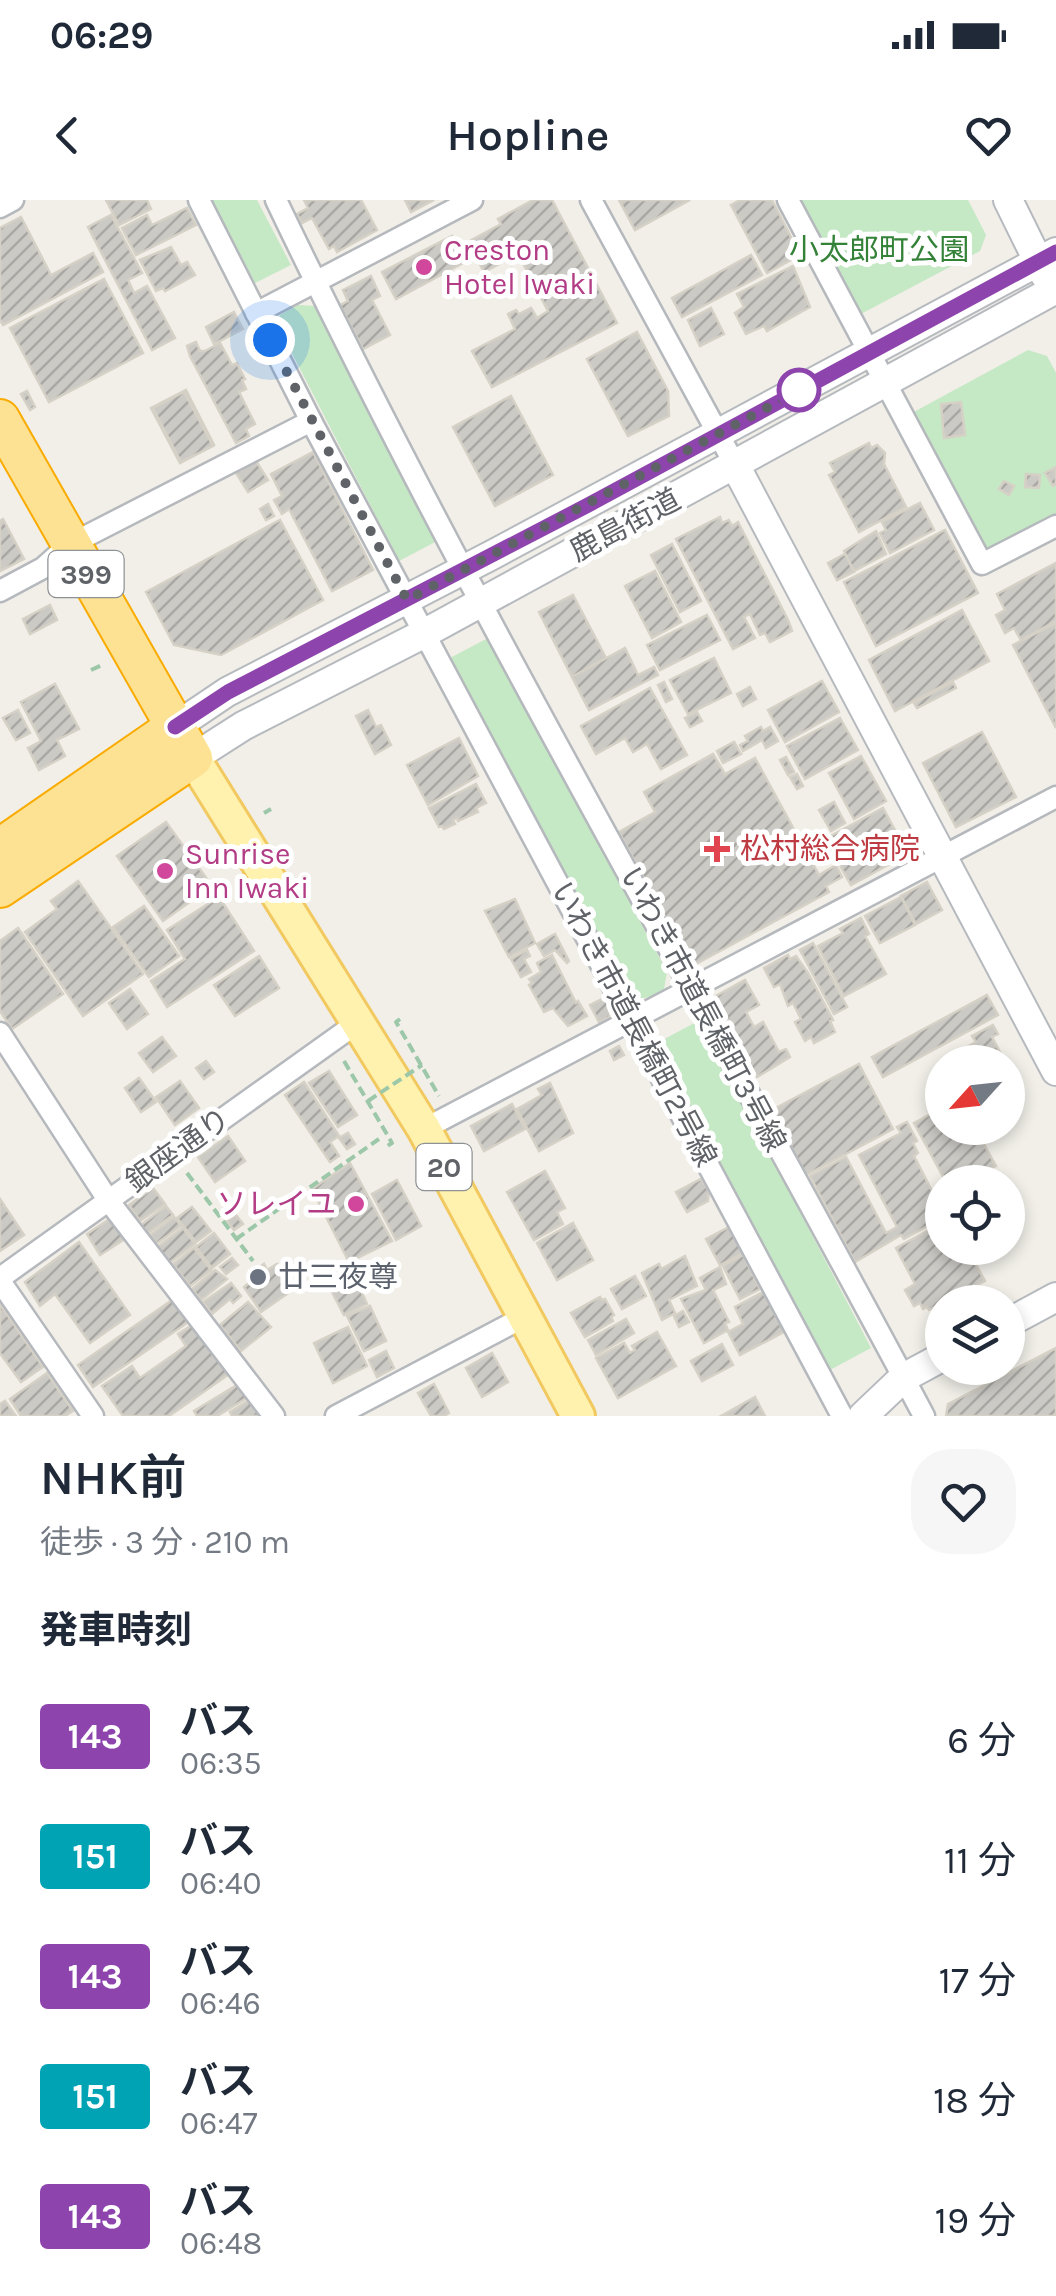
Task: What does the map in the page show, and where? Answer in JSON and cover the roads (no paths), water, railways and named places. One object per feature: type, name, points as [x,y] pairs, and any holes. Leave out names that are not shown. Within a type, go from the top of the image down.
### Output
[{"type":"highway","name":"399","points":[[0,419],[184,742]]},
{"type":"highway","points":[[0,848],[184,742]]},
{"type":"highway","points":[[0,888],[184,742]]},
{"type":"main road","name":"20","points":[[184,742],[424,1129],[578,1416]]},
{"type":"street","points":[[0,207],[13,200]]},
{"type":"street","name":"いわき市道長橋町2号線","points":[[198,200],[312,422],[842,1416]]},
{"type":"street","name":"いわき市道長橋町3号線","points":[[276,200],[482,602],[924,1416]]},
{"type":"street","points":[[256,313],[472,200]]},
{"type":"street","points":[[591,200],[1056,1070]]},
{"type":"street","points":[[788,200],[982,564],[1056,526]]},
{"type":"street","points":[[1008,200],[1047,256],[1055,292]]},
{"type":"street","name":"鹿島街道","points":[[184,742],[228,692],[719,435],[1047,256]]},
{"type":"street","name":"鹿島街道","points":[[184,742],[243,726],[425,633],[1055,292]]},
{"type":"street","points":[[0,591],[44,568],[69,545],[312,422]]},
{"type":"street","points":[[424,1129],[1056,798]]},
{"type":"street","name":"銀座通り","points":[[0,1280],[357,1023]]},
{"type":"street","points":[[0,1033],[108,1200],[274,1416]]},
{"type":"street","points":[[0,1280],[93,1416]]},
{"type":"street","points":[[1025,1314],[1056,1297]]},
{"type":"street","points":[[336,1416],[524,1317]]},
{"type":"street","points":[[863,1416],[904,1378],[925,1366]]},
{"type":"place","name":"Creston Hotel Iwaki","points":[[424,267]]},
{"type":"place","name":"松村総合病院","points":[[717,849]]},
{"type":"place","name":"Sunrise Inn Iwaki","points":[[165,871]]},
{"type":"place","name":"ソレイユ","points":[[356,1204]]},
{"type":"place","name":"廿三夜尊","points":[[258,1277]]},
{"type":"park label","name":"小太郎町公園","points":[[879,250]]}]
